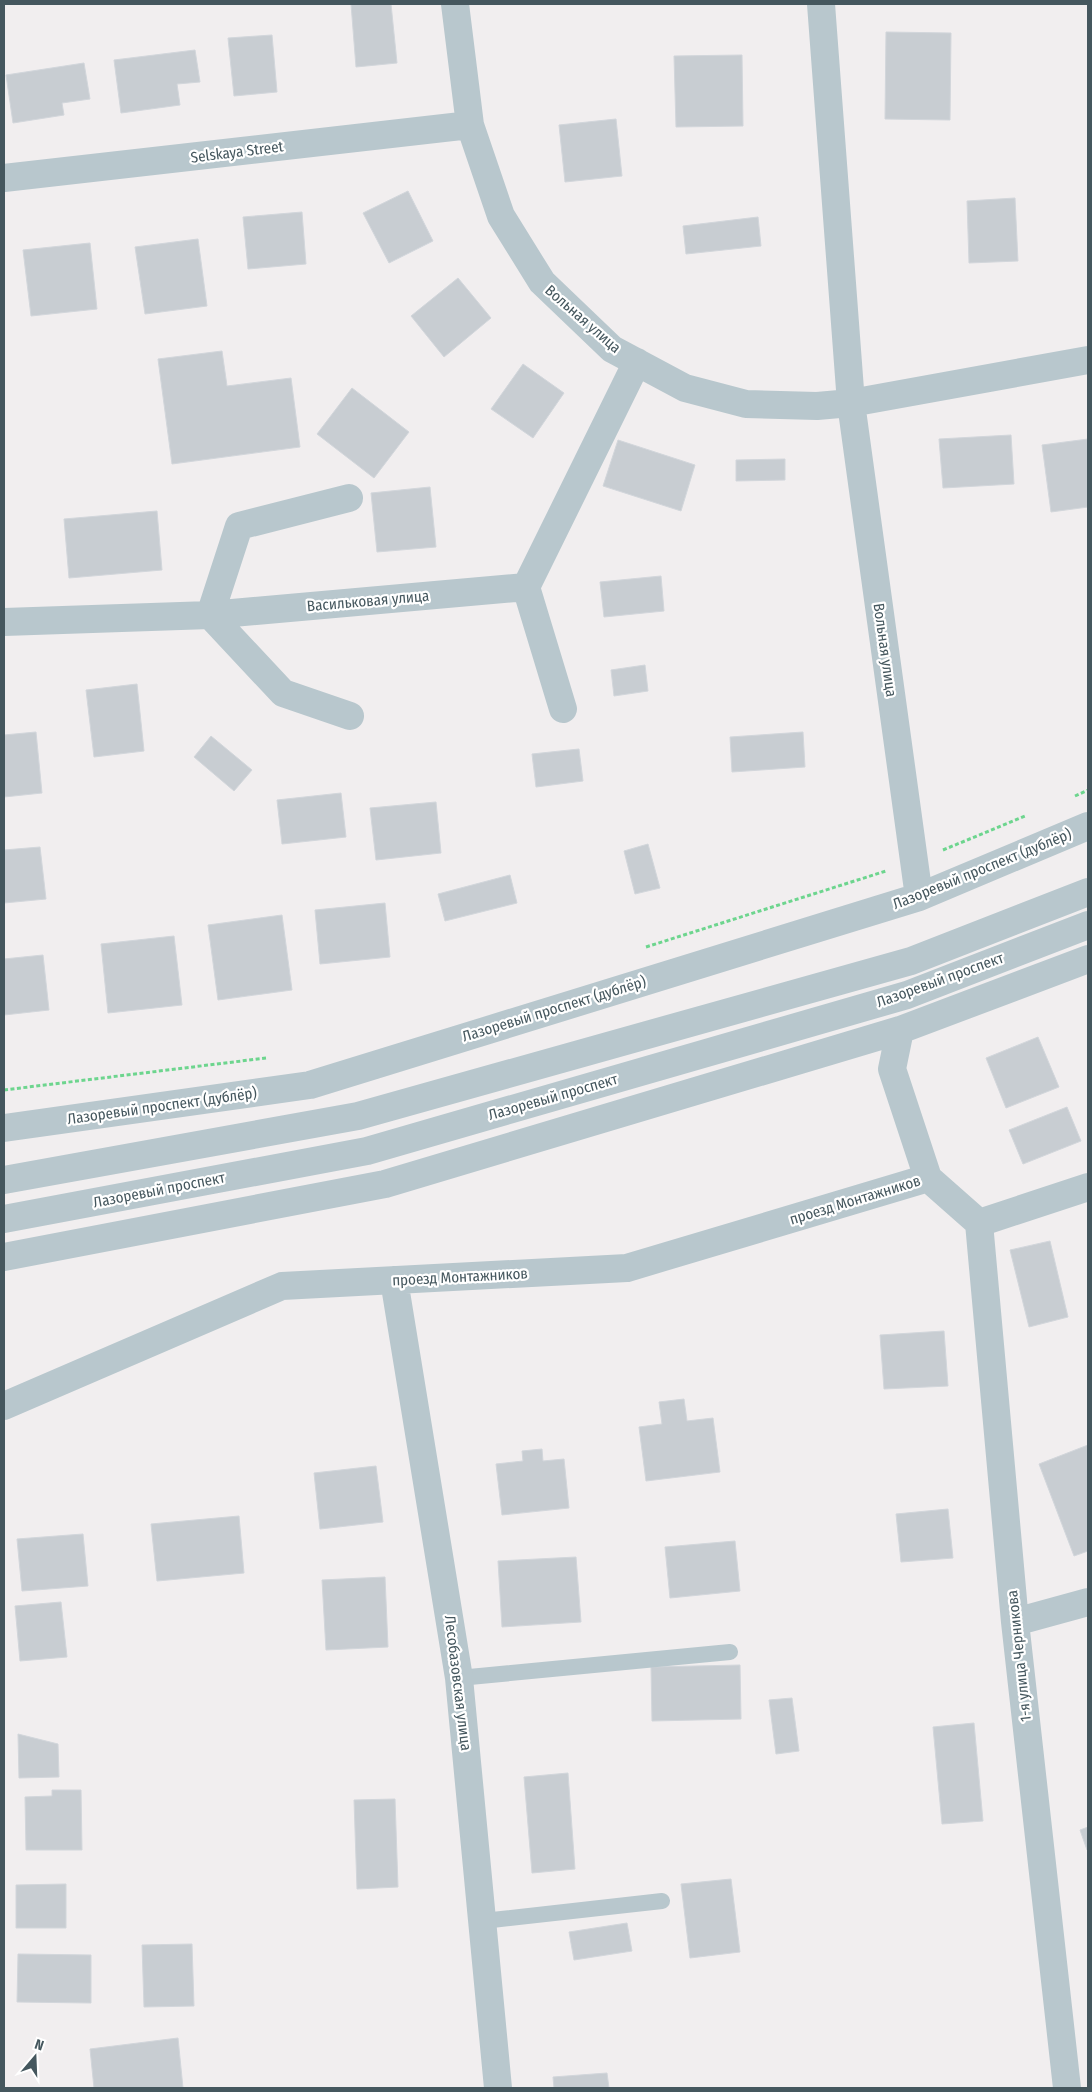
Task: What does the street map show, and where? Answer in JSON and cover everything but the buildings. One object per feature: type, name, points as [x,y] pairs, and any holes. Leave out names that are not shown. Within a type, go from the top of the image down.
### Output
[{"type":"street","name":"Вольная улица","points":[[455,4],[470,125],[502,216],[542,282],[612,349],[685,388],[746,404],[817,406],[850,403],[1088,360]]},
{"type":"street","name":"Вольная улица","points":[[821,4],[850,403],[919,897]]},
{"type":"street","name":"Selskaya Street","points":[[4,178],[470,125]]},
{"type":"street","points":[[563,709],[526,587],[637,362]]},
{"type":"street","points":[[349,498],[239,526],[210,615],[283,693],[350,716]]},
{"type":"street","name":"Васильковая улица","points":[[4,622],[210,615],[526,587]]},
{"type":"street","name":"Лазоревый проспект (дублёр)","points":[[4,1128],[310,1085],[919,897],[1088,826]]},
{"type":"street","name":"Лазоревый проспект","points":[[4,1180],[358,1116],[911,961],[1088,892]]},
{"type":"street","name":"Лазоревый проспект","points":[[4,1220],[367,1151],[907,995],[1088,925]]},
{"type":"street","points":[[4,1257],[385,1184],[900,1030],[1088,959]]},
{"type":"street","points":[[900,1030],[892,1069],[928,1178],[979,1223],[1088,1187]]},
{"type":"street","name":"проезд Монтажников","points":[[4,1406],[282,1286],[627,1268],[928,1178]]},
{"type":"street","name":"1-я улица Черникова","points":[[979,1223],[1015,1622],[1067,2088]]},
{"type":"street","name":"Лесобазовская улица","points":[[394,1280],[460,1678],[498,2088]]},
{"type":"street","points":[[1015,1622],[1088,1602]]},
{"type":"lane","points":[[460,1678],[730,1652]]},
{"type":"lane","points":[[482,1921],[662,1901]]},
{"type":"path","points":[[1070,798],[1088,790]]},
{"type":"path","points":[[640,948],[914,862],[1033,813]]},
{"type":"path","points":[[4,1090],[270,1057]]}]
